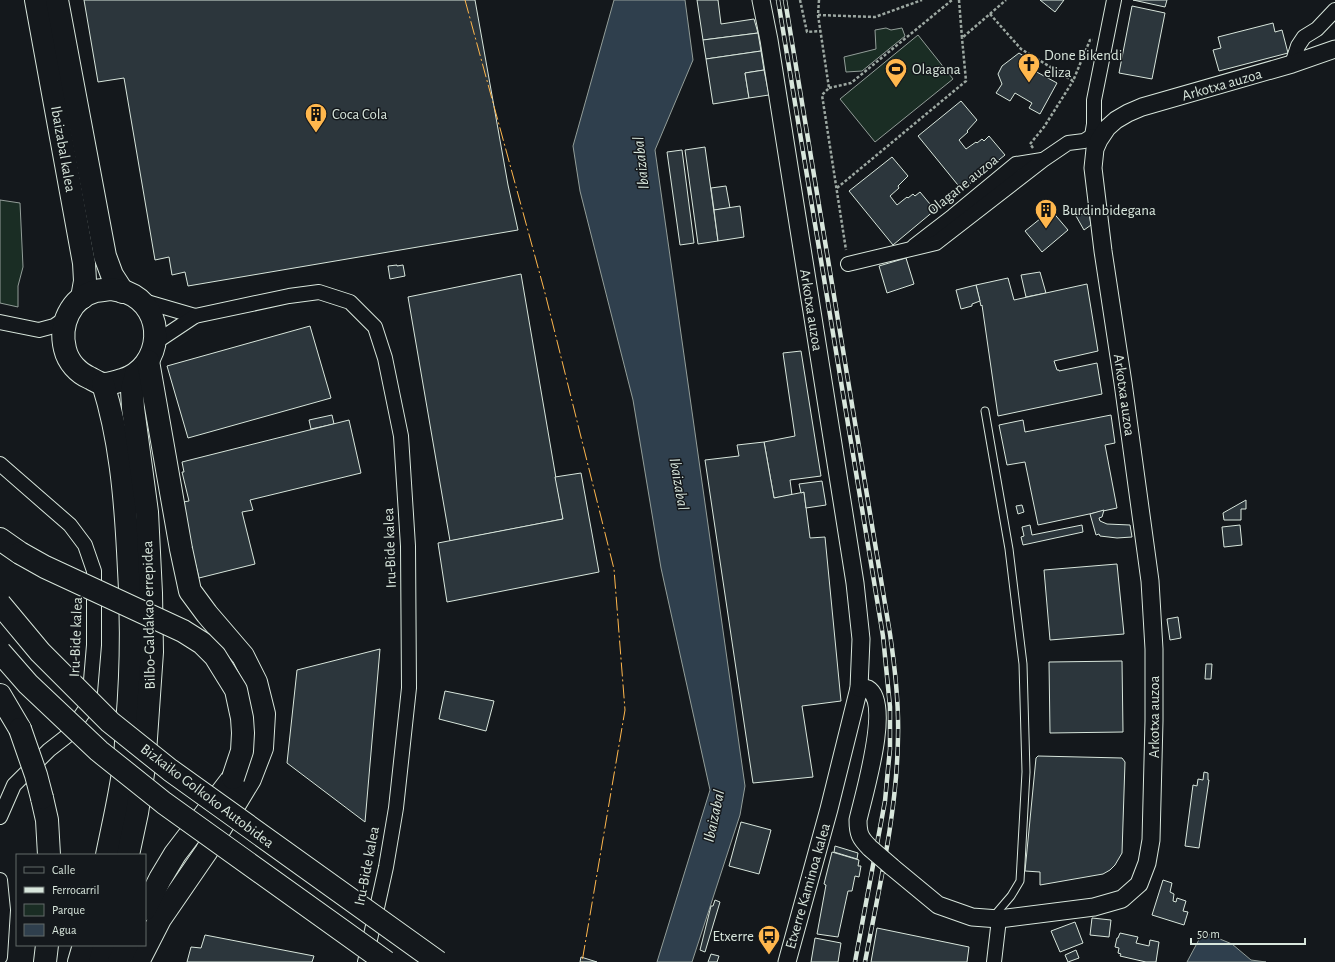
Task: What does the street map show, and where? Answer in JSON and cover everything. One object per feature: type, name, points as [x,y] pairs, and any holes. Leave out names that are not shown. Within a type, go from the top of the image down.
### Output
[{"type":"highway","name":"Ibaizabal kalea","points":[[36,0],[84,263],[85,281],[82,298]]},
{"type":"highway","name":"Ibaizabal kalea","points":[[57,0],[105,256],[112,275],[131,296]]},
{"type":"highway","points":[[111,289],[131,296],[150,312],[155,327],[146,359],[130,378],[103,384],[86,376],[74,367],[66,354],[62,339],[64,323],[71,309],[82,298],[96,291],[111,289]]},
{"type":"highway","points":[[138,962],[160,919],[206,852],[250,779],[262,748],[264,714],[256,682],[243,656],[207,614],[190,591],[179,542],[146,359]]},
{"type":"highway","name":"Bilbo-Galdakao errepidea","points":[[128,854],[137,813],[144,767],[152,652],[147,512],[133,408],[132,390],[146,359]]},
{"type":"highway","name":"Bilbo-Galdakao errepidea","points":[[103,384],[116,434],[126,514],[131,623],[130,680],[124,765],[117,810],[107,854]]},
{"type":"highway","points":[[0,539],[20,553],[52,570],[183,631],[202,643],[214,656],[236,690],[244,733],[242,751],[233,778],[175,854],[146,907]]},
{"type":"highway","name":"Bizkaiko Golkoko Autobidea","points":[[0,604],[40,652],[110,722],[170,770],[438,962]]},
{"type":"highway","name":"Bizkaiko Golkoko Autobidea","points":[[0,652],[28,684],[99,751],[158,799],[386,962]]},
{"type":"highway","points":[[0,696],[20,729],[36,775],[47,820],[49,854]]},
{"type":"highway","points":[[45,962],[47,946]]},
{"type":"highway","points":[[79,962],[84,946]]},
{"type":"highway","points":[[100,962],[105,946]]},
{"type":"highway","points":[[118,962],[126,946]]},
{"type":"street","name":"Arkotxa auzoa","points":[[761,0],[770,48],[855,583],[861,639],[859,688],[829,809]]},
{"type":"street","points":[[848,264],[936,243],[1043,160],[1068,144],[1096,138],[1094,124],[1094,100],[1114,0]]},
{"type":"street","points":[[1292,64],[1298,46],[1304,37],[1317,29],[1335,10]]},
{"type":"street","name":"Arkotxa auzoa","points":[[995,918],[1094,907],[1122,899],[1139,884],[1147,863],[1151,840],[1154,737],[1154,649],[1150,581],[1103,251],[1093,168],[1096,138],[1116,120],[1128,113],[1292,64],[1335,49]]},
{"type":"street","name":"Iru-Bide kalea","points":[[195,316],[289,296],[319,292],[350,302],[374,327],[385,358],[402,436],[408,546],[409,688],[396,808],[386,867],[365,962]]},
{"type":"street","points":[[131,296],[195,316]]},
{"type":"street","points":[[146,359],[195,316]]},
{"type":"street","points":[[39,330],[54,326],[66,318]]},
{"type":"street","points":[[0,322],[39,330],[56,342],[66,354]]},
{"type":"street","name":"Iru-Bide kalea","points":[[0,464],[70,526],[85,545],[94,571],[94,645],[89,704],[67,736],[49,750],[14,785],[0,817]]},
{"type":"street","points":[[859,688],[868,690],[873,695],[878,714],[876,737],[858,820],[858,830],[861,839],[938,906],[972,916],[995,918],[994,962]]},
{"type":"street","name":"Etxerre Kaminoa kalea","points":[[787,962],[829,809]]},
{"type":"street","points":[[0,880],[3,910],[0,957]]},
{"type":"lane","points":[[985,411],[1009,549],[1023,664],[1026,772],[1020,881],[995,918]]},
{"type":"path","points":[[800,0],[807,32],[821,31]]},
{"type":"path","points":[[819,0],[818,15],[829,88]]},
{"type":"path","points":[[818,15],[875,17],[922,0]]},
{"type":"path","points":[[848,264],[822,95],[829,88],[851,82],[952,0]]},
{"type":"path","points":[[837,188],[966,81],[959,0]]},
{"type":"path","points":[[962,38],[1006,0]]},
{"type":"path","points":[[990,14],[1021,49],[1072,81]]},
{"type":"path","points":[[1043,160],[1030,144],[1044,127],[1072,81],[1090,40],[1106,41]]},
{"type":"green space","points":[[886,28],[891,30],[902,28],[905,36],[862,71],[846,72],[844,57],[876,49],[875,30]]},
{"type":"green space","name":"Olagana","points":[[918,35],[953,79],[875,142],[840,99]]},
{"type":"green space","points":[[0,200],[20,203],[23,267],[18,286],[18,307],[0,303]]},
{"type":"water","name":"Ibaizabal","points":[[614,0],[685,0],[693,60],[655,150],[745,786],[740,815],[692,962],[657,962],[710,790],[661,568],[633,400],[580,191],[573,146]]},
{"type":"water","points":[[1203,932],[1232,944],[1251,960],[1266,962],[1187,962]]},
{"type":"building","name":"Coca Cola","points":[[84,0],[475,0],[508,185],[518,230],[188,286],[185,272],[172,275],[169,257],[155,260],[124,78],[98,82]]},
{"type":"building","points":[[697,0],[718,0],[721,24],[754,19],[758,33],[703,40]]},
{"type":"building","points":[[1040,0],[1064,0],[1055,12]]},
{"type":"building","points":[[1133,0],[1167,0],[1165,7]]},
{"type":"building","points":[[1132,6],[1165,13],[1152,79],[1119,73]]},
{"type":"building","points":[[1273,23],[1275,32],[1282,30],[1288,53],[1219,71],[1213,50],[1221,48],[1218,37]]},
{"type":"building","points":[[758,33],[761,51],[706,59],[703,40]]},
{"type":"building","points":[[761,51],[764,70],[745,73],[749,98],[713,104],[706,59]]},
{"type":"building","name":"Done Bikendi eliza","points":[[1019,53],[1036,64],[1033,70],[1057,83],[1040,114],[1029,108],[1032,103],[1015,93],[1010,101],[996,93],[1002,84],[998,74],[1002,66]]},
{"type":"building","points":[[764,70],[769,95],[749,98],[745,73]]},
{"type":"building","points":[[961,101],[977,120],[967,131],[968,132],[959,140],[966,149],[982,139],[984,141],[989,136],[1005,155],[962,190],[918,136]]},
{"type":"building","points":[[705,147],[718,241],[698,244],[685,150]]},
{"type":"building","points":[[682,150],[694,243],[680,245],[667,152]]},
{"type":"building","points":[[892,157],[908,176],[898,186],[899,188],[890,196],[897,205],[907,197],[908,198],[913,194],[915,196],[920,192],[935,210],[893,245],[849,191]]},
{"type":"building","points":[[726,186],[730,208],[714,210],[711,188]]},
{"type":"building","points":[[740,206],[744,237],[718,241],[714,210]]},
{"type":"building","name":"Burdinbidegana","points":[[1051,210],[1068,230],[1042,252],[1025,231]]},
{"type":"building","points":[[1089,212],[1091,225],[1084,230],[1076,216]]},
{"type":"building","points":[[906,258],[914,284],[887,293],[879,266]]},
{"type":"building","points":[[403,265],[405,276],[390,279],[388,266]]},
{"type":"building","points":[[1040,272],[1046,293],[1026,297],[1021,275]]},
{"type":"building","points":[[521,274],[563,519],[450,541],[408,297]]},
{"type":"building","points":[[1008,278],[1014,300],[1087,284],[1098,351],[1054,361],[1057,370],[1059,371],[1097,363],[1102,394],[998,416],[982,305],[981,306],[976,285]]},
{"type":"building","points":[[976,285],[980,301],[972,304],[972,306],[961,309],[956,290]]},
{"type":"building","points":[[310,326],[331,398],[188,438],[167,366]]},
{"type":"building","points":[[801,351],[821,476],[790,480],[792,495],[774,498],[764,442],[795,436],[783,353]]},
{"type":"building","points":[[332,415],[334,424],[311,429],[309,420]]},
{"type":"building","points":[[1111,415],[1115,443],[1105,445],[1117,508],[1038,525],[1025,462],[1007,465],[999,425],[1023,420],[1025,432]]},
{"type":"building","points":[[349,420],[361,473],[250,500],[253,510],[242,512],[255,564],[199,578],[183,514],[183,502],[189,501],[182,472],[184,472],[182,462]]},
{"type":"building","points":[[764,442],[774,498],[804,492],[810,538],[825,537],[841,701],[802,706],[813,777],[753,783],[705,460],[739,456],[737,445]]},
{"type":"building","points":[[581,473],[599,572],[447,602],[438,543],[563,519],[555,477]]},
{"type":"building","points":[[822,481],[826,505],[806,508],[804,492],[801,493],[799,484]]},
{"type":"building","points":[[1246,500],[1246,509],[1241,509],[1241,520],[1224,520],[1223,513]]},
{"type":"building","points":[[1022,505],[1024,512],[1018,514],[1016,506]]},
{"type":"building","points":[[1104,510],[1102,517],[1099,518],[1100,521],[1107,524],[1130,525],[1132,537],[1117,538],[1100,536],[1099,534],[1096,535],[1090,514]]},
{"type":"building","points":[[1030,525],[1032,535],[1082,525],[1083,532],[1023,545],[1021,537],[1024,536],[1022,527]]},
{"type":"building","points":[[1240,525],[1242,545],[1224,547],[1222,527]]},
{"type":"building","points":[[1117,564],[1124,634],[1050,640],[1044,570]]},
{"type":"building","points":[[1178,617],[1181,638],[1170,640],[1167,619]]},
{"type":"building","points":[[380,649],[365,822],[287,763],[297,670]]},
{"type":"building","points":[[1122,661],[1123,732],[1050,733],[1049,662]]},
{"type":"building","points":[[1206,664],[1212,664],[1211,679],[1205,679]]},
{"type":"building","points":[[445,691],[494,701],[486,731],[439,719]]},
{"type":"building","points":[[1038,756],[1122,758],[1125,762],[1122,853],[1115,865],[1110,870],[1103,874],[1040,885],[1040,872],[1025,871],[1036,758]]},
{"type":"building","points":[[1204,772],[1208,773],[1209,780],[1199,848],[1185,846],[1193,785],[1197,786],[1198,779],[1203,780]]},
{"type":"building","points":[[741,822],[771,830],[759,874],[729,866]]},
{"type":"building","points":[[835,846],[858,853],[857,859],[834,852]]},
{"type":"building","points":[[832,852],[859,860],[858,866],[861,866],[859,877],[855,876],[852,891],[848,891],[838,937],[817,934],[826,885],[824,884]]},
{"type":"building","points":[[1163,880],[1172,883],[1170,892],[1174,894],[1173,901],[1176,902],[1177,898],[1186,901],[1183,911],[1188,912],[1184,925],[1152,915]]},
{"type":"building","points":[[715,900],[720,902],[705,952],[700,950],[711,906],[713,906]]},
{"type":"building","points":[[1092,918],[1111,920],[1109,937],[1090,935]]},
{"type":"building","points":[[1075,922],[1083,943],[1060,952],[1051,931]]},
{"type":"building","points":[[877,928],[969,947],[967,962],[871,962]]},
{"type":"building","points":[[1120,933],[1138,937],[1136,943],[1149,946],[1150,940],[1159,942],[1156,962],[1146,962],[1120,956],[1121,954],[1118,953],[1119,948],[1115,947]]},
{"type":"building","points":[[205,935],[314,956],[312,962],[187,962],[191,947],[201,948]]},
{"type":"building","points":[[815,938],[841,943],[838,962],[811,962]]},
{"type":"building","points":[[1076,950],[1079,958],[1068,962],[1065,955]]},
{"type":"building","points":[[711,954],[719,956],[717,962],[708,962]]},
{"type":"building","points":[[581,957],[597,962],[580,962]]},
{"type":"railway","points":[[778,0],[883,636],[890,707],[890,749],[885,801],[855,962]]},
{"type":"railway","points":[[785,0],[894,660],[898,711],[897,765],[891,822],[865,962]]},
{"type":"power","points":[[465,0],[545,293],[614,569],[625,710],[582,962]]},
{"type":"place","name":"Done Bikendi eliza","points":[[1029,84]]},
{"type":"place","name":"Olagana","points":[[896,88]]},
{"type":"place","name":"Coca Cola","points":[[316,134]]},
{"type":"place","name":"Burdinbidegana","points":[[1046,230]]},
{"type":"place","name":"Etxerre","points":[[769,956]]}]
